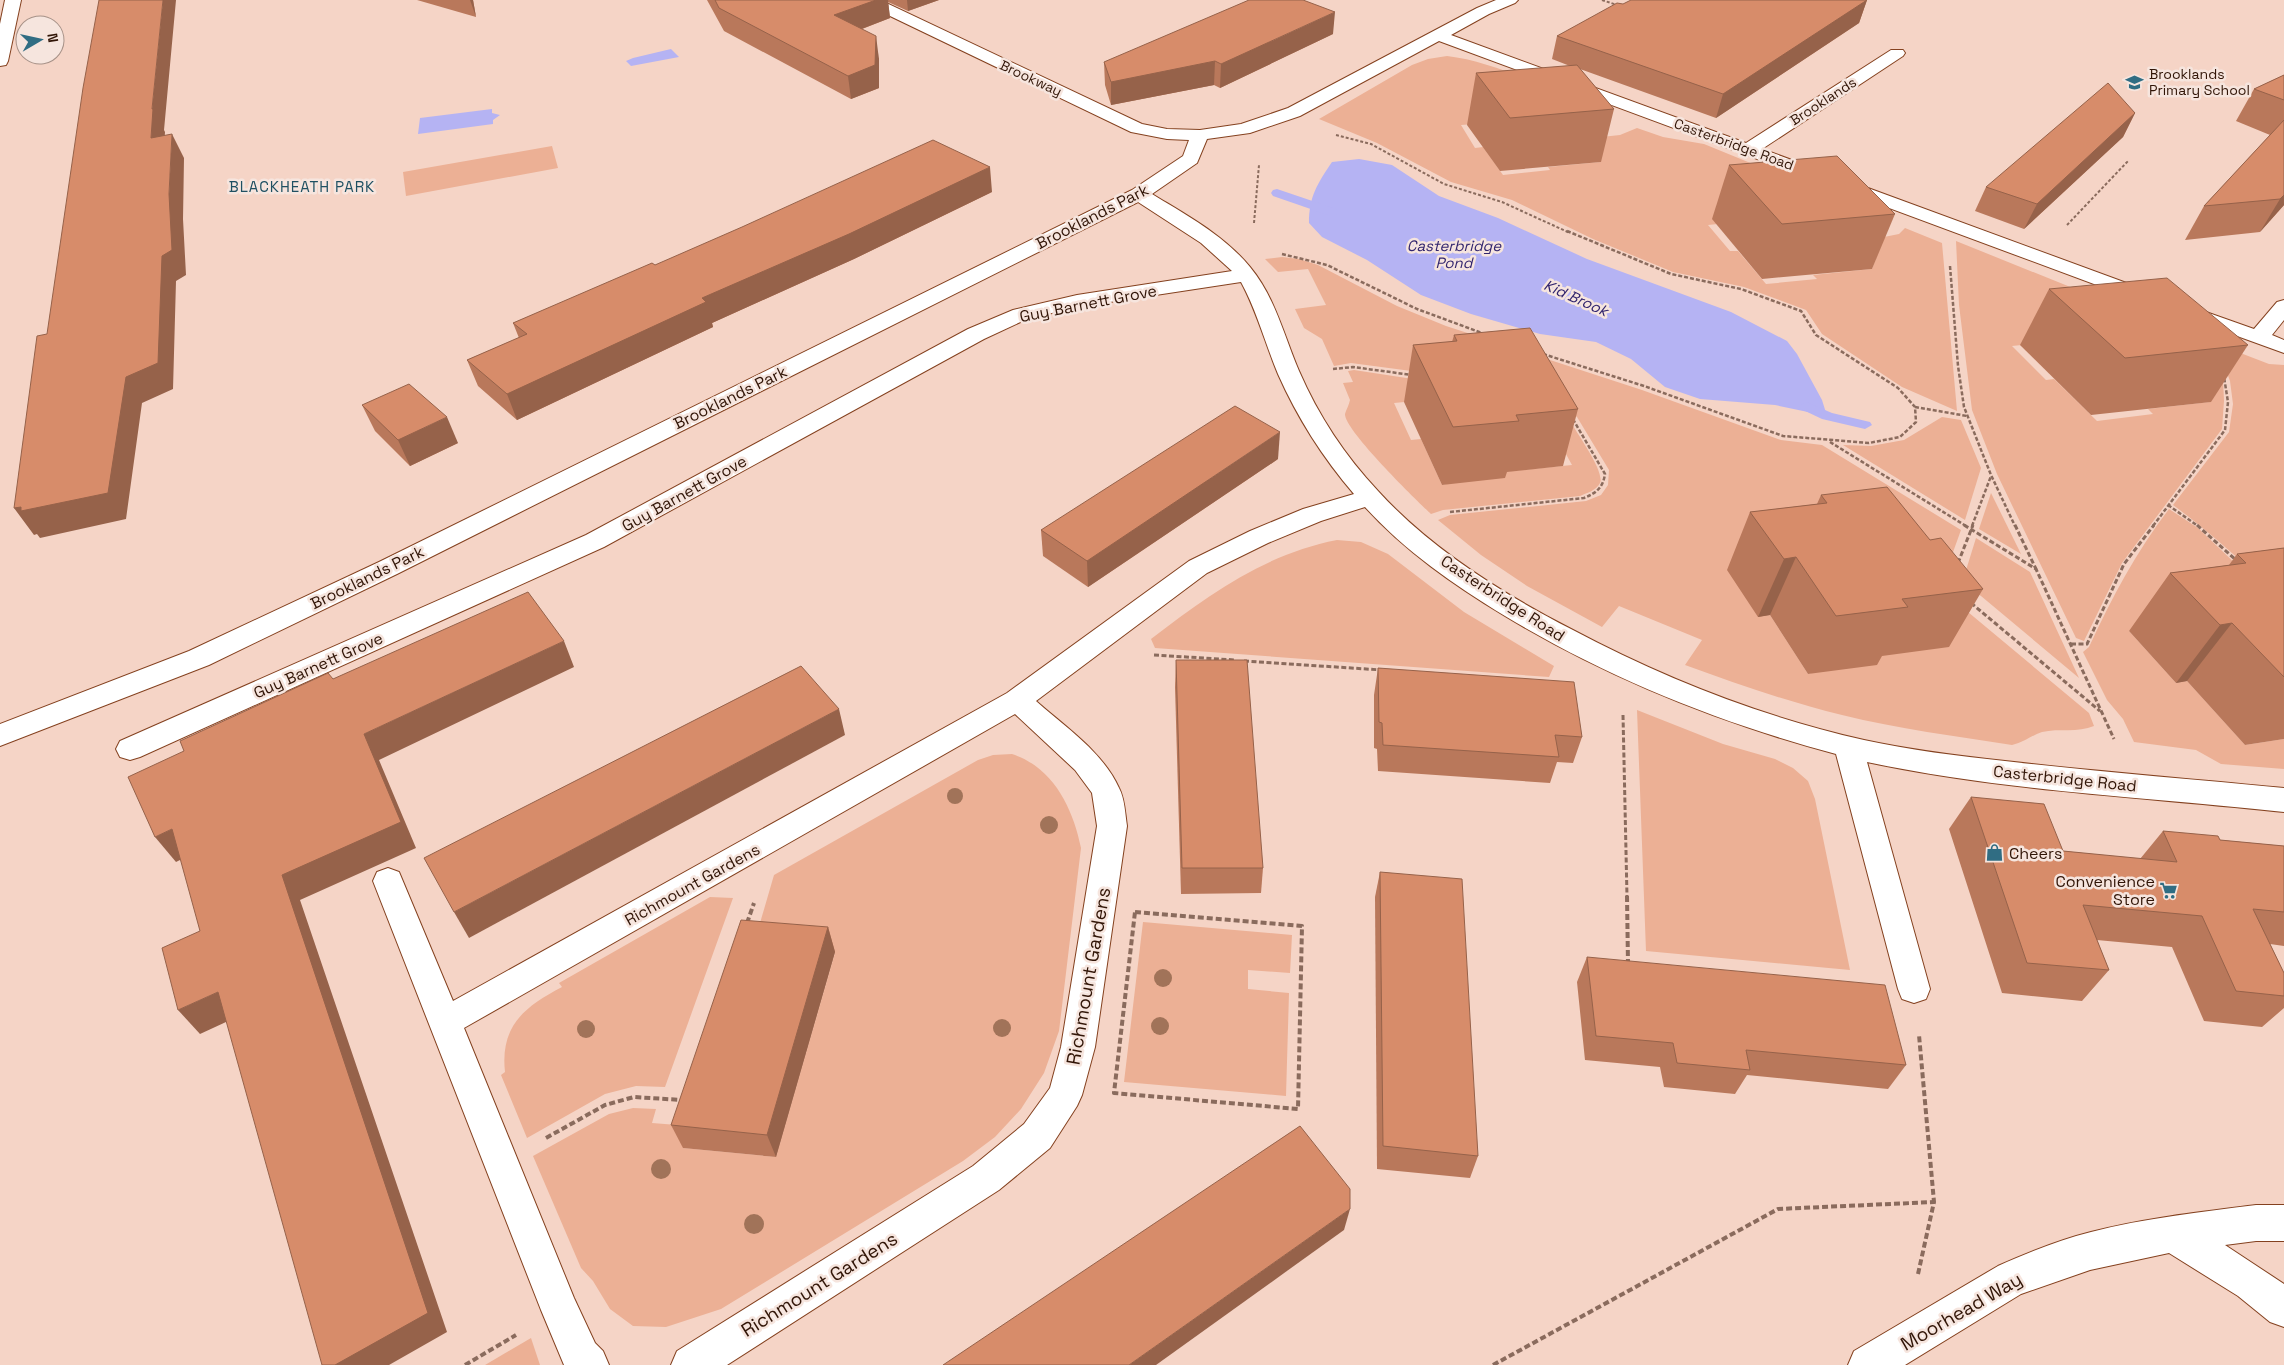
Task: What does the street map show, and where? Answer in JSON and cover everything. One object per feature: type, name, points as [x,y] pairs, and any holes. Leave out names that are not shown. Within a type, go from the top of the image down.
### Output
[{"type":"street","points":[[0,61],[13,0]]},
{"type":"street","name":"Brookway","points":[[868,0],[1138,128],[1166,134],[1200,135]]},
{"type":"street","points":[[1200,135],[1244,129],[1294,112],[1483,11],[1510,0]]},
{"type":"street","name":"Casterbridge Road","points":[[1437,35],[2157,300]]},
{"type":"street","name":"Brooklands","points":[[1749,149],[1897,53]]},
{"type":"street","name":"Brooklands Park","points":[[0,735],[208,654],[388,568],[1139,194],[1191,159],[1200,135]]},
{"type":"street","name":"Casterbridge Road","points":[[1139,194],[1224,251],[1246,275],[1267,318],[1288,372],[1310,416],[1336,455],[1369,497],[1406,532],[1466,578],[1524,615],[1622,668],[1702,701],[1776,727],[1848,747],[1951,766],[2284,800]]},
{"type":"street","name":"Guy Barnett Grove","points":[[130,749],[595,541],[976,334],[1020,314],[1077,301],[1246,275]]},
{"type":"street","points":[[2258,338],[2284,306]]},
{"type":"street","points":[[2176,307],[2284,347]]},
{"type":"street","name":"Richmount Gardens","points":[[445,1022],[1017,700],[1198,568],[1286,526],[1369,497]]},
{"type":"street","name":"Richmount Gardens","points":[[692,1365],[986,1178],[1037,1136],[1065,1096],[1078,1047],[1112,826],[1106,790],[1085,762],[1017,700]]},
{"type":"street","points":[[1848,747],[1914,989]]},
{"type":"street","points":[[388,881],[560,1310],[581,1357],[589,1365]]},
{"type":"street","name":"Moorhead Way","points":[[1868,1365],[2011,1279],[2090,1251],[2173,1234],[2256,1223],[2284,1223]]},
{"type":"street","points":[[2173,1234],[2251,1283],[2284,1308]]},
{"type":"path","points":[[1602,0],[1620,6],[1611,11]]},
{"type":"path","points":[[1334,134],[1371,144],[1444,184],[1502,202],[1591,242],[1671,274],[1742,289],[1801,311],[1816,335],[1898,388],[1914,407],[1916,422],[1900,437],[1869,443],[1783,436],[1644,386],[1541,353]]},
{"type":"path","points":[[1254,227],[1262,157]]},
{"type":"path","points":[[2037,256],[2129,160]]},
{"type":"path","points":[[1947,223],[1958,366],[1967,416],[1991,475],[2103,713],[2134,785]]},
{"type":"path","points":[[1280,254],[1301,256],[1322,262],[1421,310],[1486,335]]},
{"type":"path","points":[[1334,377],[1331,370],[1353,367],[1420,376]]},
{"type":"path","points":[[2071,644],[2087,644],[2124,564],[2225,430],[2228,402],[2223,372]]},
{"type":"path","points":[[1914,407],[1967,416]]},
{"type":"path","points":[[1406,532],[1448,512],[1584,498],[1596,494],[1604,484],[1606,474],[1574,421]]},
{"type":"path","points":[[1829,441],[2036,569]]},
{"type":"path","points":[[1955,571],[1991,475]]},
{"type":"path","points":[[2168,505],[2200,527],[2242,565]]},
{"type":"path","points":[[1965,598],[2103,713]]},
{"type":"path","points":[[1112,631],[1147,654],[1387,670]]},
{"type":"path","points":[[1622,668],[1628,967]]},
{"type":"path","points":[[737,858],[758,891],[745,928]]},
{"type":"path","points":[[1135,912],[1302,926],[1298,1109],[1114,1093],[1135,912]]},
{"type":"path","points":[[1901,1345],[1934,1202],[1914,989]]},
{"type":"path","points":[[502,1162],[605,1104],[634,1097],[685,1100]]},
{"type":"path","points":[[1494,1365],[1778,1209],[1934,1202]]},
{"type":"path","points":[[464,1365],[560,1310]]},
{"type":"shaded area","points":[[1447,56],[1497,68],[1579,100],[1514,121],[1461,125],[1475,148],[1483,147],[1503,175],[1550,170],[1548,167],[1601,162],[1583,139],[1620,135],[1637,128],[1663,137],[1704,144],[1770,171],[1766,219],[1708,225],[1730,251],[1738,251],[1766,284],[1817,279],[1813,275],[1872,269],[1884,237],[1899,234],[1905,228],[1942,243],[1957,411],[1902,387],[1822,334],[1806,310],[1744,287],[1673,272],[1593,239],[1512,200],[1451,182],[1377,143],[1319,119],[1412,65],[1428,59]]},
{"type":"shaded area","points":[[552,146],[558,168],[406,196],[403,172]]},
{"type":"shaded area","points":[[1956,241],[2162,324],[2073,340],[2012,346],[2046,380],[2054,379],[2097,421],[2153,414],[2148,409],[2210,402],[2223,379],[2222,429],[2122,563],[2084,641],[2076,638],[1997,474],[1972,410],[1959,305]]},
{"type":"shaded area","points":[[1282,257],[1299,259],[1318,265],[1397,306],[1446,326],[1642,390],[1781,440],[1822,445],[1961,530],[1944,577],[1758,617],[1770,615],[1808,674],[1871,657],[1962,607],[2089,713],[2094,726],[2082,729],[2042,732],[2012,745],[1906,728],[1842,715],[1763,692],[1685,665],[1702,640],[1619,606],[1602,627],[1527,586],[1481,555],[1438,520],[1450,515],[1586,501],[1601,495],[1608,485],[1609,470],[1577,417],[1565,407],[1434,374],[1351,363],[1334,366],[1322,339],[1304,328],[1295,309],[1326,305],[1308,269],[1278,272],[1265,259]]},
{"type":"shaded area","points":[[2230,349],[2269,364],[2284,365],[2284,597],[2173,505],[2229,432],[2233,404],[2230,381],[2221,357]]},
{"type":"shaded area","points":[[1354,370],[1426,381],[1446,398],[1394,403],[1411,440],[1421,439],[1442,485],[1502,472],[1572,465],[1551,427],[1572,424],[1595,462],[1599,471],[1600,483],[1593,490],[1580,496],[1443,510],[1431,514],[1382,465],[1356,435],[1348,422],[1345,414],[1350,400],[1343,383],[1353,382],[1348,371]]},
{"type":"shaded area","points":[[1942,417],[1961,420],[1981,468],[1965,520],[1843,445],[1871,446],[1904,440]]},
{"type":"shaded area","points":[[1991,493],[2021,554],[1979,529]]},
{"type":"shaded area","points":[[2169,509],[2198,528],[2239,567],[2129,631],[2176,683],[2187,681],[2245,745],[2284,739],[2284,769],[2221,764],[2196,750],[2134,742],[2123,719],[2107,700],[2083,652],[2089,647],[2135,558]]},
{"type":"shaded area","points":[[1976,538],[2030,572],[2079,678],[1981,596],[1962,583]]},
{"type":"shaded area","points":[[1337,540],[1361,542],[1388,554],[1464,612],[1554,666],[1549,677],[1155,648],[1151,639],[1194,607],[1238,578],[1286,555],[1311,546]]},
{"type":"shaded area","points":[[1637,710],[1723,744],[1775,759],[1793,768],[1808,781],[1815,799],[1850,970],[1646,951]]},
{"type":"shaded area","points":[[1012,754],[1026,760],[1039,769],[1059,791],[1073,818],[1081,848],[1059,1031],[1044,1073],[1021,1109],[995,1137],[963,1161],[721,1309],[666,1327],[633,1326],[610,1309],[593,1281],[581,1268],[533,1156],[609,1114],[633,1108],[656,1109],[652,1123],[690,1126],[683,1148],[776,1157],[835,953],[760,923],[774,875],[978,760],[993,755]]},
{"type":"shaded area","points":[[710,897],[733,898],[665,1087],[636,1086],[605,1094],[527,1138],[501,1075],[505,1072],[504,1056],[506,1042],[517,1020],[536,1002],[562,987],[559,983]]},
{"type":"shaded area","points":[[1143,922],[1292,935],[1290,973],[1248,970],[1248,989],[1289,993],[1286,1096],[1124,1082]]},
{"type":"shaded area","points":[[531,1338],[540,1365],[485,1365]]},
{"type":"water","points":[[671,49],[679,57],[631,66],[626,61],[633,58]]},
{"type":"water","points":[[492,109],[492,113],[500,115],[493,120],[493,124],[418,134],[420,118]]},
{"type":"water","name":"Casterbridge Pond","points":[[1359,159],[1392,165],[1439,196],[1498,218],[1587,259],[1731,312],[1787,341],[1797,354],[1822,400],[1827,416],[1775,405],[1700,399],[1665,387],[1631,359],[1596,342],[1540,334],[1471,314],[1421,295],[1367,260],[1322,237],[1309,223],[1309,213],[1315,190],[1332,162]]},
{"type":"building","points":[[99,0],[163,0],[152,109],[151,138],[172,134],[169,194],[172,250],[162,256],[158,363],[126,377],[108,493],[21,511],[21,507],[14,508],[37,336],[47,334],[83,88]]},
{"type":"building","points":[[715,0],[876,0],[834,15],[876,36],[875,65],[848,76],[719,8]]},
{"type":"building","points":[[1249,0],[1303,0],[1335,12],[1221,64],[1215,61],[1111,82],[1104,62]]},
{"type":"building","points":[[1631,0],[1867,0],[1723,94],[1557,36],[1617,3],[1623,4]]},
{"type":"building","points":[[1577,65],[1614,109],[1510,118],[1476,73]]},
{"type":"building","points":[[2284,75],[2284,100],[2254,89]]},
{"type":"building","points":[[2108,83],[2135,113],[2037,204],[1986,187]]},
{"type":"building","points":[[2284,120],[2284,195],[2280,199],[2204,206]]},
{"type":"building","points":[[933,140],[990,167],[849,234],[702,298],[706,302],[507,394],[467,360],[527,334],[513,323],[652,263],[655,265]]},
{"type":"building","points":[[1837,156],[1895,214],[1782,224],[1729,165]]},
{"type":"building","points":[[2167,278],[2248,345],[2125,358],[2049,289]]},
{"type":"building","points":[[1530,328],[1578,409],[1516,415],[1519,421],[1453,427],[1413,345],[1457,341],[1454,335]]},
{"type":"building","points":[[409,384],[447,417],[398,440],[362,405]]},
{"type":"building","points":[[1235,406],[1280,432],[1087,561],[1041,530]]},
{"type":"building","points":[[1887,487],[1930,540],[1941,538],[1983,589],[1902,599],[1908,607],[1836,616],[1796,557],[1784,559],[1750,512],[1827,503],[1821,495]]},
{"type":"building","points":[[2284,548],[2284,677],[2232,623],[2220,625],[2170,573],[2246,563],[2237,554]]},
{"type":"building","points":[[528,592],[564,641],[364,734],[401,822],[282,875],[428,1313],[335,1365],[322,1365],[218,992],[178,1010],[162,948],[200,931],[172,829],[155,837],[128,777],[184,751],[180,741],[328,673],[333,679]]},
{"type":"building","points":[[1176,660],[1247,660],[1263,868],[1182,868]]},
{"type":"building","points":[[801,666],[839,709],[454,912],[424,858]]},
{"type":"building","points":[[1378,668],[1574,682],[1582,737],[1555,735],[1559,757],[1383,745],[1382,723],[1379,722]]},
{"type":"building","points":[[1971,797],[2044,804],[2063,851],[2177,862],[2163,831],[2218,836],[2220,840],[2284,846],[2284,912],[2253,909],[2284,973],[2284,996],[2236,991],[2202,916],[2083,905],[2109,970],[2027,963]]},
{"type":"building","points":[[1380,872],[1462,879],[1478,1156],[1383,1146]]},
{"type":"building","points":[[741,920],[828,927],[767,1135],[671,1125]]},
{"type":"building","points":[[1587,957],[1885,985],[1906,1065],[1746,1050],[1750,1070],[1677,1063],[1673,1043],[1596,1036]]},
{"type":"building","points":[[1300,1126],[1350,1189],[1350,1209],[1129,1365],[943,1365]]},
{"type":"waterway","name":"Kid Brook","points":[[1277,193],[1332,212]]},
{"type":"waterway","name":"Kid Brook","points":[[1806,406],[1827,416],[1865,425]]},
{"type":"place","name":"Brooklands Primary School","points":[[2135,82]]},
{"type":"place","name":"Cheers","points":[[1995,853]]},
{"type":"place","name":"Convenience Store","points":[[2169,890]]},
{"type":"district","name":"BLACKHEATH PARK","points":[[302,187]]}]
